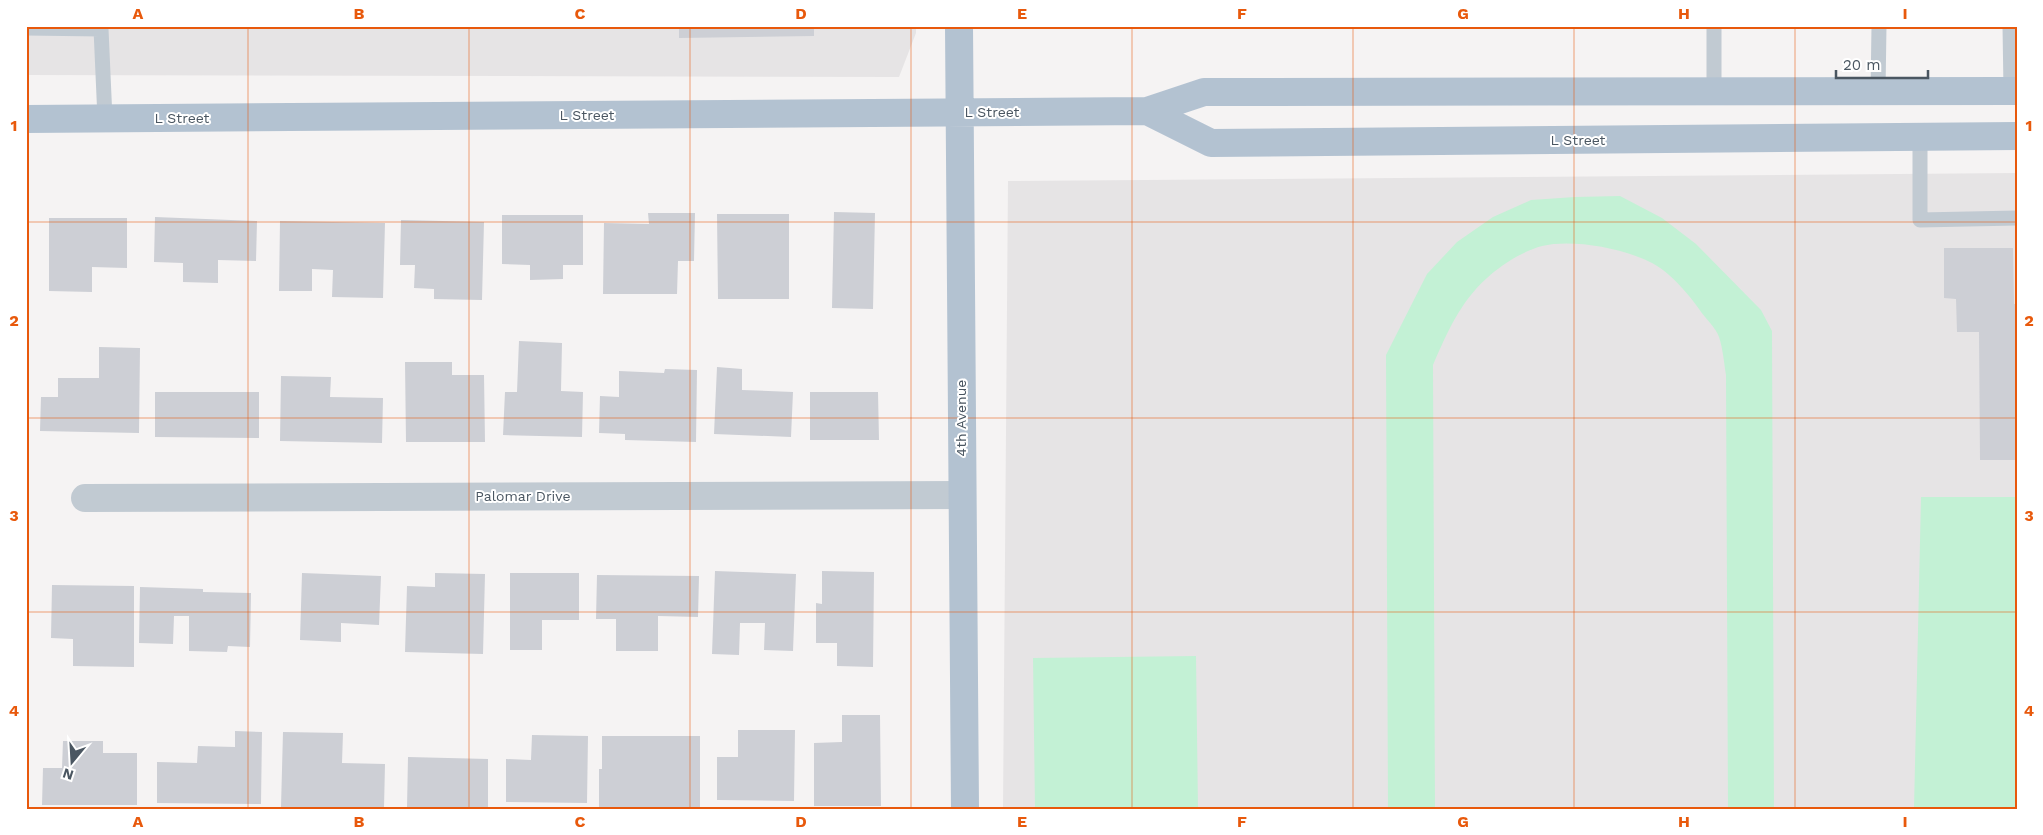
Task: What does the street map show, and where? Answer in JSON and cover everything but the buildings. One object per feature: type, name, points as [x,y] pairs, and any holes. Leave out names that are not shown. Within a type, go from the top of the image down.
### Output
[{"type":"main road","name":"4th Avenue","points":[[959,26],[961,495],[965,809]]},
{"type":"main road","name":"L Street","points":[[26,119],[1147,111],[1204,92],[2014,91]]},
{"type":"main road","name":"L Street","points":[[1147,111],[1211,143],[2017,136]]},
{"type":"street","name":"Palomar Drive","points":[[86,498],[961,495]]},
{"type":"lane","points":[[1714,26],[1714,90]]},
{"type":"lane","points":[[1878,92],[1879,26]]},
{"type":"lane","points":[[2010,26],[2014,91]]},
{"type":"lane","points":[[26,28],[101,27],[104,118]]},
{"type":"lane","points":[[1920,137],[1920,220],[2017,218]]},
{"type":"shaded area","points":[[26,26],[916,26],[916,33],[899,77],[26,75]]},
{"type":"shaded area","points":[[2017,173],[2017,809],[1003,809],[1008,181]]},
{"type":"green space","points":[[1620,196],[1662,218],[1696,244],[1761,310],[1772,331],[1774,809],[1728,809],[1726,375],[1718,334],[1687,293],[1663,270],[1652,263],[1605,248],[1588,245],[1556,244],[1527,251],[1506,263],[1487,278],[1469,297],[1462,308],[1449,330],[1433,365],[1435,809],[1388,809],[1386,355],[1427,274],[1457,242],[1493,217],[1531,200]]},
{"type":"green space","points":[[1921,497],[2017,497],[2017,809],[1914,809]]},
{"type":"green space","points":[[1196,656],[1198,809],[1035,809],[1033,658]]}]
